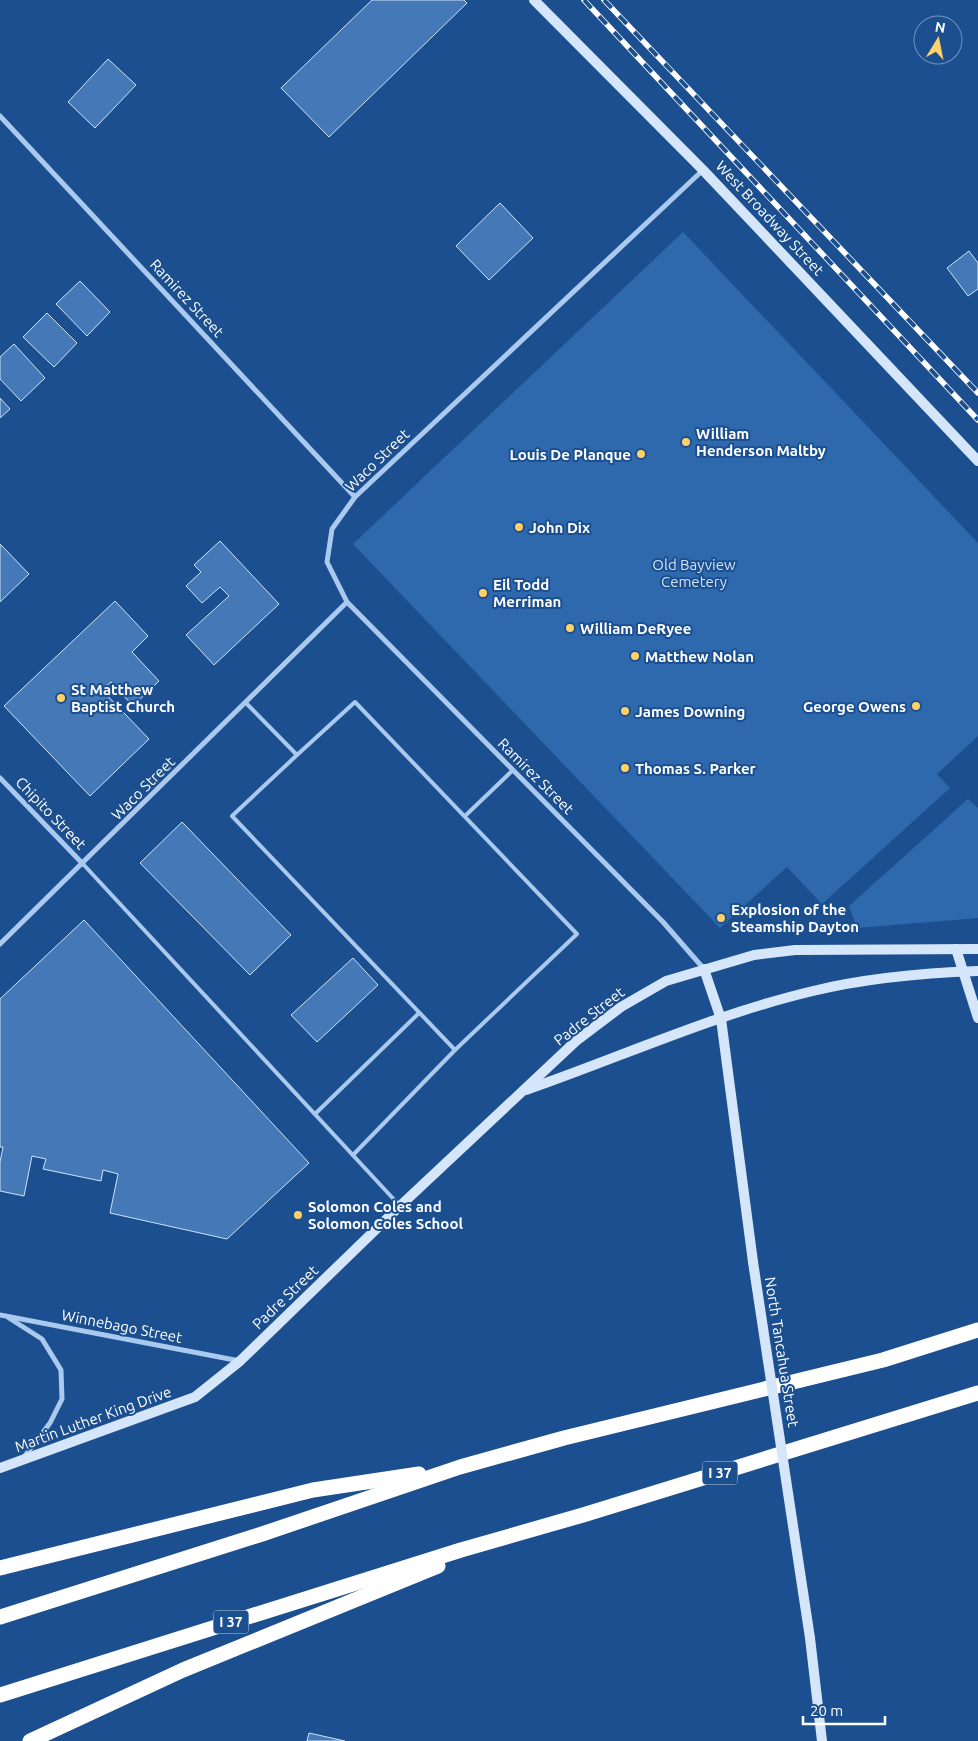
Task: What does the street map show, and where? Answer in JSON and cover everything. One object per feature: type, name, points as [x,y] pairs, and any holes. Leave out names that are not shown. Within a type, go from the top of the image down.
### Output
[{"type":"highway","points":[[0,1617],[262,1534],[460,1467],[564,1438],[883,1360],[978,1330]]},
{"type":"highway","name":"I 37","points":[[0,1695],[522,1532],[978,1393]]},
{"type":"highway","points":[[0,1568],[313,1490],[460,1467]]},
{"type":"highway","points":[[30,1741],[183,1670],[522,1532]]},
{"type":"main road","name":"West Broadway Street","points":[[534,0],[703,170],[978,461]]},
{"type":"main road","name":"Padre Street","points":[[195,1397],[240,1361],[400,1206],[576,1041],[620,1007],[666,981],[754,956],[795,950],[978,948]]},
{"type":"main road","points":[[956,949],[978,1018]]},
{"type":"main road","name":"North Tancahua Street","points":[[704,969],[721,1019],[754,1262],[810,1638],[822,1741]]},
{"type":"main road","name":"Padre Street","points":[[523,1092],[721,1019],[812,991],[873,979],[978,972]]},
{"type":"main road","name":"Martin Luther King Drive","points":[[0,1468],[195,1397]]},
{"type":"street","name":"Ramirez Street","points":[[0,116],[355,497]]},
{"type":"street","name":"Waco Street","points":[[0,944],[347,602],[327,562],[332,529],[355,497],[703,170]]},
{"type":"street","name":"Ramirez Street","points":[[347,602],[663,922],[704,969]]},
{"type":"street","name":"Chipito Street","points":[[0,778],[83,864]]},
{"type":"street","name":"Winnebago Street","points":[[0,1315],[240,1361]]},
{"type":"street","points":[[6,1316],[42,1338],[60,1370],[62,1400],[50,1423],[20,1462]]},
{"type":"lane","points":[[353,1155],[455,1050],[577,934],[355,702],[232,816],[455,1050]]},
{"type":"lane","points":[[246,703],[297,755]]},
{"type":"lane","points":[[465,816],[513,770]]},
{"type":"lane","points":[[83,864],[400,1206]]},
{"type":"lane","points":[[315,1114],[419,1013]]},
{"type":"green space","name":"Old Bayview Cemetery","points":[[683,232],[978,543],[978,736],[937,774],[950,788],[822,904],[787,867],[720,928],[353,544]]},
{"type":"green space","points":[[968,799],[978,808],[978,918],[857,928],[849,906]]},
{"type":"building","points":[[372,0],[464,0],[467,3],[329,137],[281,88]]},
{"type":"building","points":[[108,59],[136,85],[95,128],[68,102]]},
{"type":"building","points":[[500,203],[533,238],[489,280],[456,246]]},
{"type":"building","points":[[969,251],[978,263],[978,289],[968,296],[947,268]]},
{"type":"building","points":[[80,281],[110,312],[87,336],[56,304]]},
{"type":"building","points":[[47,313],[77,343],[54,367],[23,337]]},
{"type":"building","points":[[14,344],[45,378],[21,401],[0,379],[0,357]]},
{"type":"building","points":[[0,398],[10,409],[0,418]]},
{"type":"building","points":[[220,541],[279,604],[214,665],[186,635],[229,596],[220,587],[202,603],[186,586],[201,572],[194,565]]},
{"type":"building","points":[[0,544],[29,574],[0,602]]},
{"type":"building","name":"St Matthew Baptist Church","points":[[115,601],[148,636],[132,652],[159,681],[133,706],[111,682],[102,690],[149,739],[90,796],[4,706]]},
{"type":"building","points":[[182,822],[291,935],[250,975],[140,863]]},
{"type":"building","points":[[84,920],[309,1163],[227,1239],[110,1213],[118,1174],[103,1170],[101,1181],[43,1169],[46,1159],[32,1156],[24,1196],[0,1191],[0,1162],[3,1147],[0,1147],[0,999]]},
{"type":"building","points":[[353,958],[378,985],[317,1042],[291,1015]]},
{"type":"building","points":[[309,1733],[345,1741],[307,1741]]},
{"type":"railway","points":[[584,0],[978,420]]},
{"type":"railway","points":[[604,0],[978,393]]},
{"type":"place","name":"William Henderson Maltby","points":[[686,442]]},
{"type":"place","name":"Louis De Planque","points":[[641,454]]},
{"type":"place","name":"John Dix","points":[[519,527]]},
{"type":"place","name":"Eil Todd Merriman","points":[[483,593]]},
{"type":"place","name":"William DeRyee","points":[[570,628]]},
{"type":"place","name":"Matthew Nolan","points":[[635,656]]},
{"type":"place","name":"St Matthew Baptist Church","points":[[61,698]]},
{"type":"place","name":"George Owens","points":[[916,706]]},
{"type":"place","name":"James Downing","points":[[625,711]]},
{"type":"place","name":"Thomas S. Parker","points":[[625,768]]},
{"type":"place","name":"Explosion of the Steamship Dayton","points":[[721,918]]},
{"type":"place","name":"Solomon Coles and Solomon Coles School","points":[[298,1215]]}]
